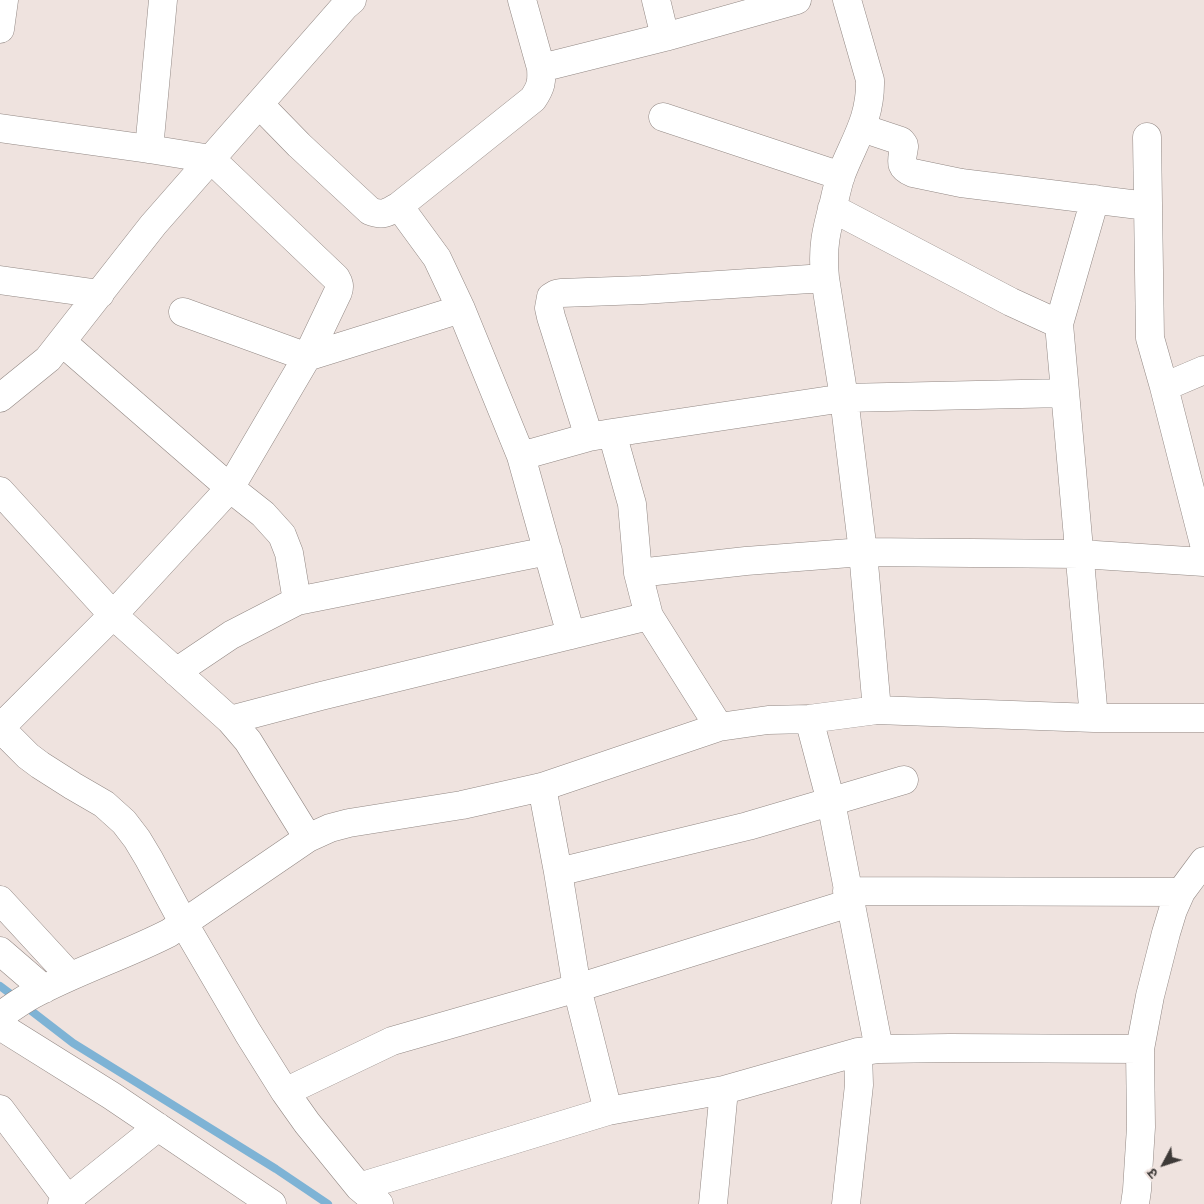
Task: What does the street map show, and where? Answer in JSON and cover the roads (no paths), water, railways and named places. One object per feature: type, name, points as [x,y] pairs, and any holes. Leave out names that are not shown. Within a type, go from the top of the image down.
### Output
[{"type":"street","points":[[0,29],[4,0]]},
{"type":"street","points":[[149,149],[162,0]]},
{"type":"street","points":[[0,398],[48,360],[153,225],[352,0]]},
{"type":"street","points":[[259,104],[299,145],[370,211],[379,214],[386,213],[399,206],[534,99],[540,88],[541,68],[522,0]]},
{"type":"street","points":[[656,0],[665,37]]},
{"type":"street","points":[[541,68],[665,37],[797,0]]},
{"type":"street","points":[[847,0],[870,80],[870,93],[862,128],[841,176],[826,229],[823,259],[844,398],[863,552],[877,710]]},
{"type":"street","points":[[663,117],[841,176]]},
{"type":"street","points":[[0,128],[149,149],[211,160],[336,278],[340,287],[308,358],[230,488],[113,615],[0,728],[28,756],[104,804],[124,822],[149,859],[183,922],[285,1092],[307,1123],[359,1187],[379,1204]]},
{"type":"street","points":[[862,128],[901,141],[904,145],[901,164],[907,171],[913,174],[1147,206]]},
{"type":"street","points":[[1147,137],[1150,338],[1204,544]]},
{"type":"street","points":[[1094,718],[1059,324],[1095,199]]},
{"type":"street","points":[[399,206],[436,258],[461,309],[521,456],[571,635]]},
{"type":"street","points":[[832,208],[1010,302],[1059,324]]},
{"type":"street","points":[[719,727],[649,616],[638,573],[632,504],[551,317],[549,308],[551,297],[561,293],[642,290],[825,278]]},
{"type":"street","points":[[0,280],[100,294]]},
{"type":"street","points":[[183,312],[308,358],[461,309]]},
{"type":"street","points":[[62,342],[230,488],[263,514],[282,535],[289,553],[297,601]]},
{"type":"street","points":[[1164,386],[1204,370]]},
{"type":"street","points":[[521,456],[601,435],[844,398],[1065,393]]},
{"type":"street","points":[[0,491],[113,615],[230,720],[248,741],[308,838]]},
{"type":"street","points":[[176,672],[230,635],[297,601],[548,551]]},
{"type":"street","points":[[638,573],[746,561],[863,552],[1080,554],[1204,562]]},
{"type":"street","points":[[230,720],[649,616]]},
{"type":"street","points":[[272,1204],[112,1096],[2,1018],[38,992],[168,933],[308,838],[330,828],[349,823],[462,804],[542,787],[719,727],[768,720],[809,719],[877,710],[1094,718],[1204,718]]},
{"type":"street","points":[[809,719],[831,802],[849,897],[868,1051],[859,1085],[846,1204]]},
{"type":"street","points":[[558,872],[748,826],[904,780]]},
{"type":"street","points":[[542,787],[577,988],[608,1111]]},
{"type":"street","points":[[1134,1204],[1137,1190],[1141,1127],[1140,1049],[1150,996],[1173,910],[1181,892],[1204,861]]},
{"type":"street","points":[[285,1092],[392,1041],[577,988],[849,897],[1181,892]]},
{"type":"street","points":[[0,900],[70,976]]},
{"type":"street","points":[[0,951],[38,992]]},
{"type":"street","points":[[359,1187],[608,1111],[724,1090],[868,1051],[970,1048],[1140,1049]]},
{"type":"street","points":[[713,1204],[724,1090]]},
{"type":"street","points":[[0,1109],[67,1203],[158,1127]]},
{"type":"waterway","points":[[0,986],[16,998]]},
{"type":"waterway","points":[[25,1006],[73,1043],[276,1169],[328,1204]]}]
